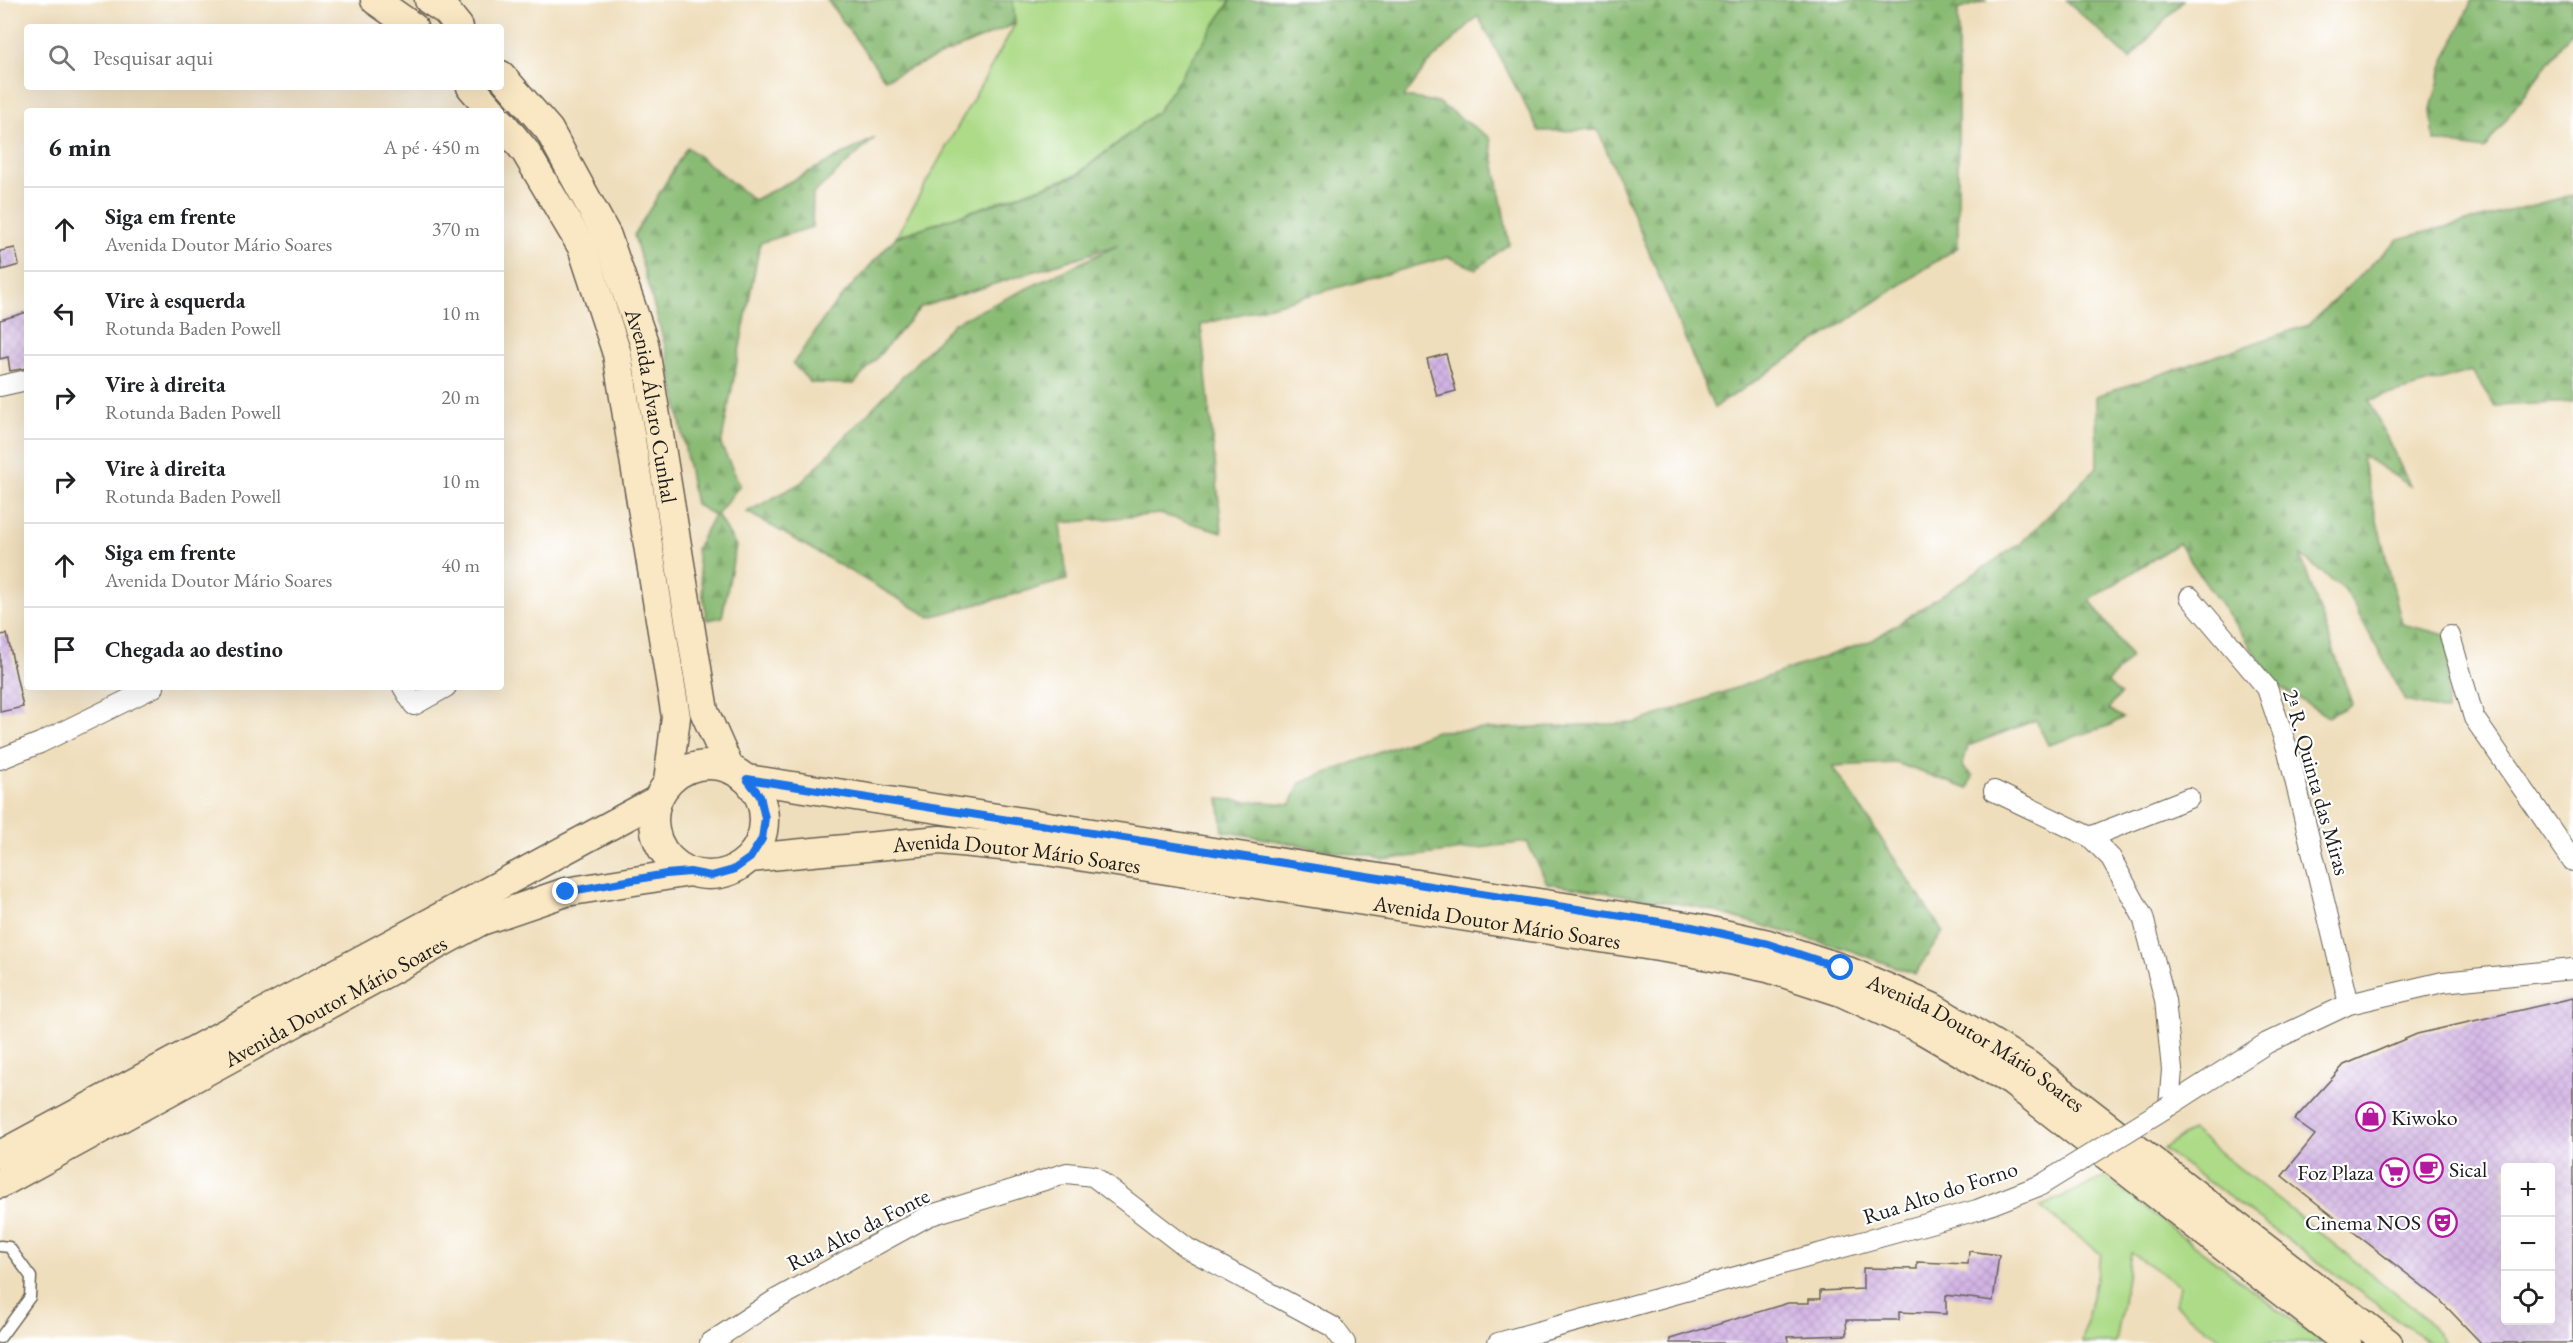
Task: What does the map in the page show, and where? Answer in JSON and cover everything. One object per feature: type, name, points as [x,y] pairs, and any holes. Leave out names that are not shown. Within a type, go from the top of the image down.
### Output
[{"type":"main road","points":[[375,0],[408,24]]},
{"type":"main road","points":[[429,0],[446,11],[457,24]]},
{"type":"main road","name":"Avenida Álvaro Cunhal","points":[[504,78],[549,130],[607,236],[644,344],[704,711],[738,773]]},
{"type":"main road","points":[[474,90],[489,108]]},
{"type":"main road","name":"Avenida Álvaro Cunhal","points":[[504,126],[525,151],[582,247],[617,354],[676,717],[663,791]]},
{"type":"main road","points":[[707,764],[738,773],[760,796],[765,818],[762,839],[750,858],[733,870],[711,876],[690,872],[671,861],[658,843],[653,822],[663,791],[686,769],[707,764]]},
{"type":"main road","name":"Avenida Doutor Mário Soares","points":[[738,773],[1692,927],[1768,944],[1841,968],[1932,1007],[2028,1065],[2388,1343]]},
{"type":"main road","name":"Avenida Doutor Mário Soares","points":[[0,1155],[663,791]]},
{"type":"main road","name":"Avenida Doutor Mário Soares","points":[[750,858],[940,840],[1040,850],[1690,952],[1768,968],[1841,992],[1881,1010],[1920,1029],[2011,1081],[2347,1343]]},
{"type":"main road","name":"Avenida Doutor Mário Soares","points":[[0,1184],[481,921],[566,892],[690,872]]},
{"type":"street","points":[[0,386],[24,381]]},
{"type":"street","name":"2ª R. Quinta das Miras","points":[[2190,597],[2267,688],[2290,762],[2349,1004]]},
{"type":"street","points":[[2450,636],[2474,718],[2573,861]]},
{"type":"street","points":[[0,759],[40,743],[148,690]]},
{"type":"street","points":[[404,690],[414,705],[441,690]]},
{"type":"street","points":[[1994,791],[2090,837],[2111,858],[2143,917],[2165,1000],[2172,1070],[2169,1106]]},
{"type":"street","points":[[2090,837],[2188,798]]},
{"type":"street","name":"Rua Alto do Forno","points":[[1498,1343],[1977,1210],[2041,1185],[2267,1043],[2349,1004],[2443,982],[2573,969]]},
{"type":"street","name":"Rua Alto da Fonte","points":[[710,1343],[775,1300],[928,1216],[1067,1173],[1093,1176],[1186,1248],[1333,1327],[1346,1343]]},
{"type":"lane","points":[[0,1246],[9,1247],[31,1277],[30,1297],[0,1338]]},
{"type":"green space","points":[[827,0],[1013,0],[1015,24],[885,79]]},
{"type":"green space","points":[[1013,0],[1231,0],[1158,111],[1076,175],[896,237],[1015,24]]},
{"type":"green space","points":[[1231,0],[1988,0],[1958,10],[1958,247],[1714,408],[1598,130],[1539,131],[1478,16],[1427,65],[1404,97],[1437,102],[1490,138],[1509,244],[1476,269],[1448,257],[1201,325],[1222,532],[1160,514],[1061,523],[1067,580],[930,617],[747,512],[801,483],[954,323],[1118,245],[921,307],[854,384],[811,383],[793,364],[830,310],[896,237],[1076,176],[1158,111]]},
{"type":"green space","points":[[2066,0],[2183,0],[2130,59]]},
{"type":"green space","points":[[2472,0],[2573,0],[2573,29],[2484,149],[2434,141],[2431,109],[2443,65]]},
{"type":"green space","points":[[875,138],[813,194],[812,227],[760,243],[721,445],[740,485],[717,515],[736,546],[722,617],[707,620],[696,549],[714,515],[695,504],[669,360],[634,235],[687,147],[754,200]]},
{"type":"green space","points":[[2573,195],[2573,402],[2495,406],[2472,371],[2369,400],[2410,486],[2361,454],[2402,624],[2450,636],[2447,711],[2406,701],[2346,591],[2301,556],[2352,704],[2328,717],[2278,686],[2178,543],[2090,600],[2131,657],[2107,682],[2120,695],[2108,709],[2123,718],[2108,726],[2048,745],[2036,720],[1968,746],[1962,767],[1973,776],[1968,789],[1896,763],[1833,766],[1943,932],[1915,974],[1849,950],[1698,907],[1547,883],[1527,842],[1383,860],[1223,831],[1219,799],[1291,804],[1300,783],[1436,731],[1635,723],[1873,640],[2020,544],[2097,467],[2096,396],[2308,325],[2398,239]]},
{"type":"green space","points":[[2192,1130],[2427,1319],[2445,1343],[2430,1343],[2163,1149]]},
{"type":"green space","points":[[2105,1177],[2322,1343],[2226,1343],[2175,1305],[2179,1285],[2131,1253],[2116,1343],[2082,1343],[2101,1254],[2040,1207]]},
{"type":"building","points":[[15,248],[19,265],[2,270],[0,251]]},
{"type":"building","points":[[24,313],[24,369],[10,371],[8,357],[0,359],[0,320]]},
{"type":"building","points":[[1446,354],[1456,391],[1437,396],[1427,359]]},
{"type":"building","points":[[7,634],[23,707],[0,712],[0,635]]},
{"type":"building","name":"Foz Plaza","points":[[2573,998],[2573,1343],[2481,1343],[2439,1299],[2282,1176],[2315,1135],[2294,1120],[2344,1065],[2417,1034]]},
{"type":"building","points":[[1969,1251],[1999,1255],[1993,1301],[1946,1295],[1946,1314],[1899,1312],[1899,1320],[1846,1320],[1847,1335],[1787,1337],[1789,1343],[1670,1343],[1670,1339],[1788,1303],[1809,1303],[1809,1299],[1820,1299],[1820,1291],[1863,1289],[1863,1268],[1917,1269],[1917,1262],[1968,1264]]},
{"type":"place","name":"Kiwoko","points":[[2370,1117]]},
{"type":"place","name":"Sical","points":[[2428,1169]]},
{"type":"place","name":"Foz Plaza","points":[[2395,1172]]},
{"type":"place","name":"Cinema NOS","points":[[2442,1222]]},
{"type":"route","points":[[566,892],[666,874],[690,872],[711,876],[733,870],[750,858],[762,839],[765,818],[760,796],[747,779],[1692,927],[1768,944],[1841,968]]}]
